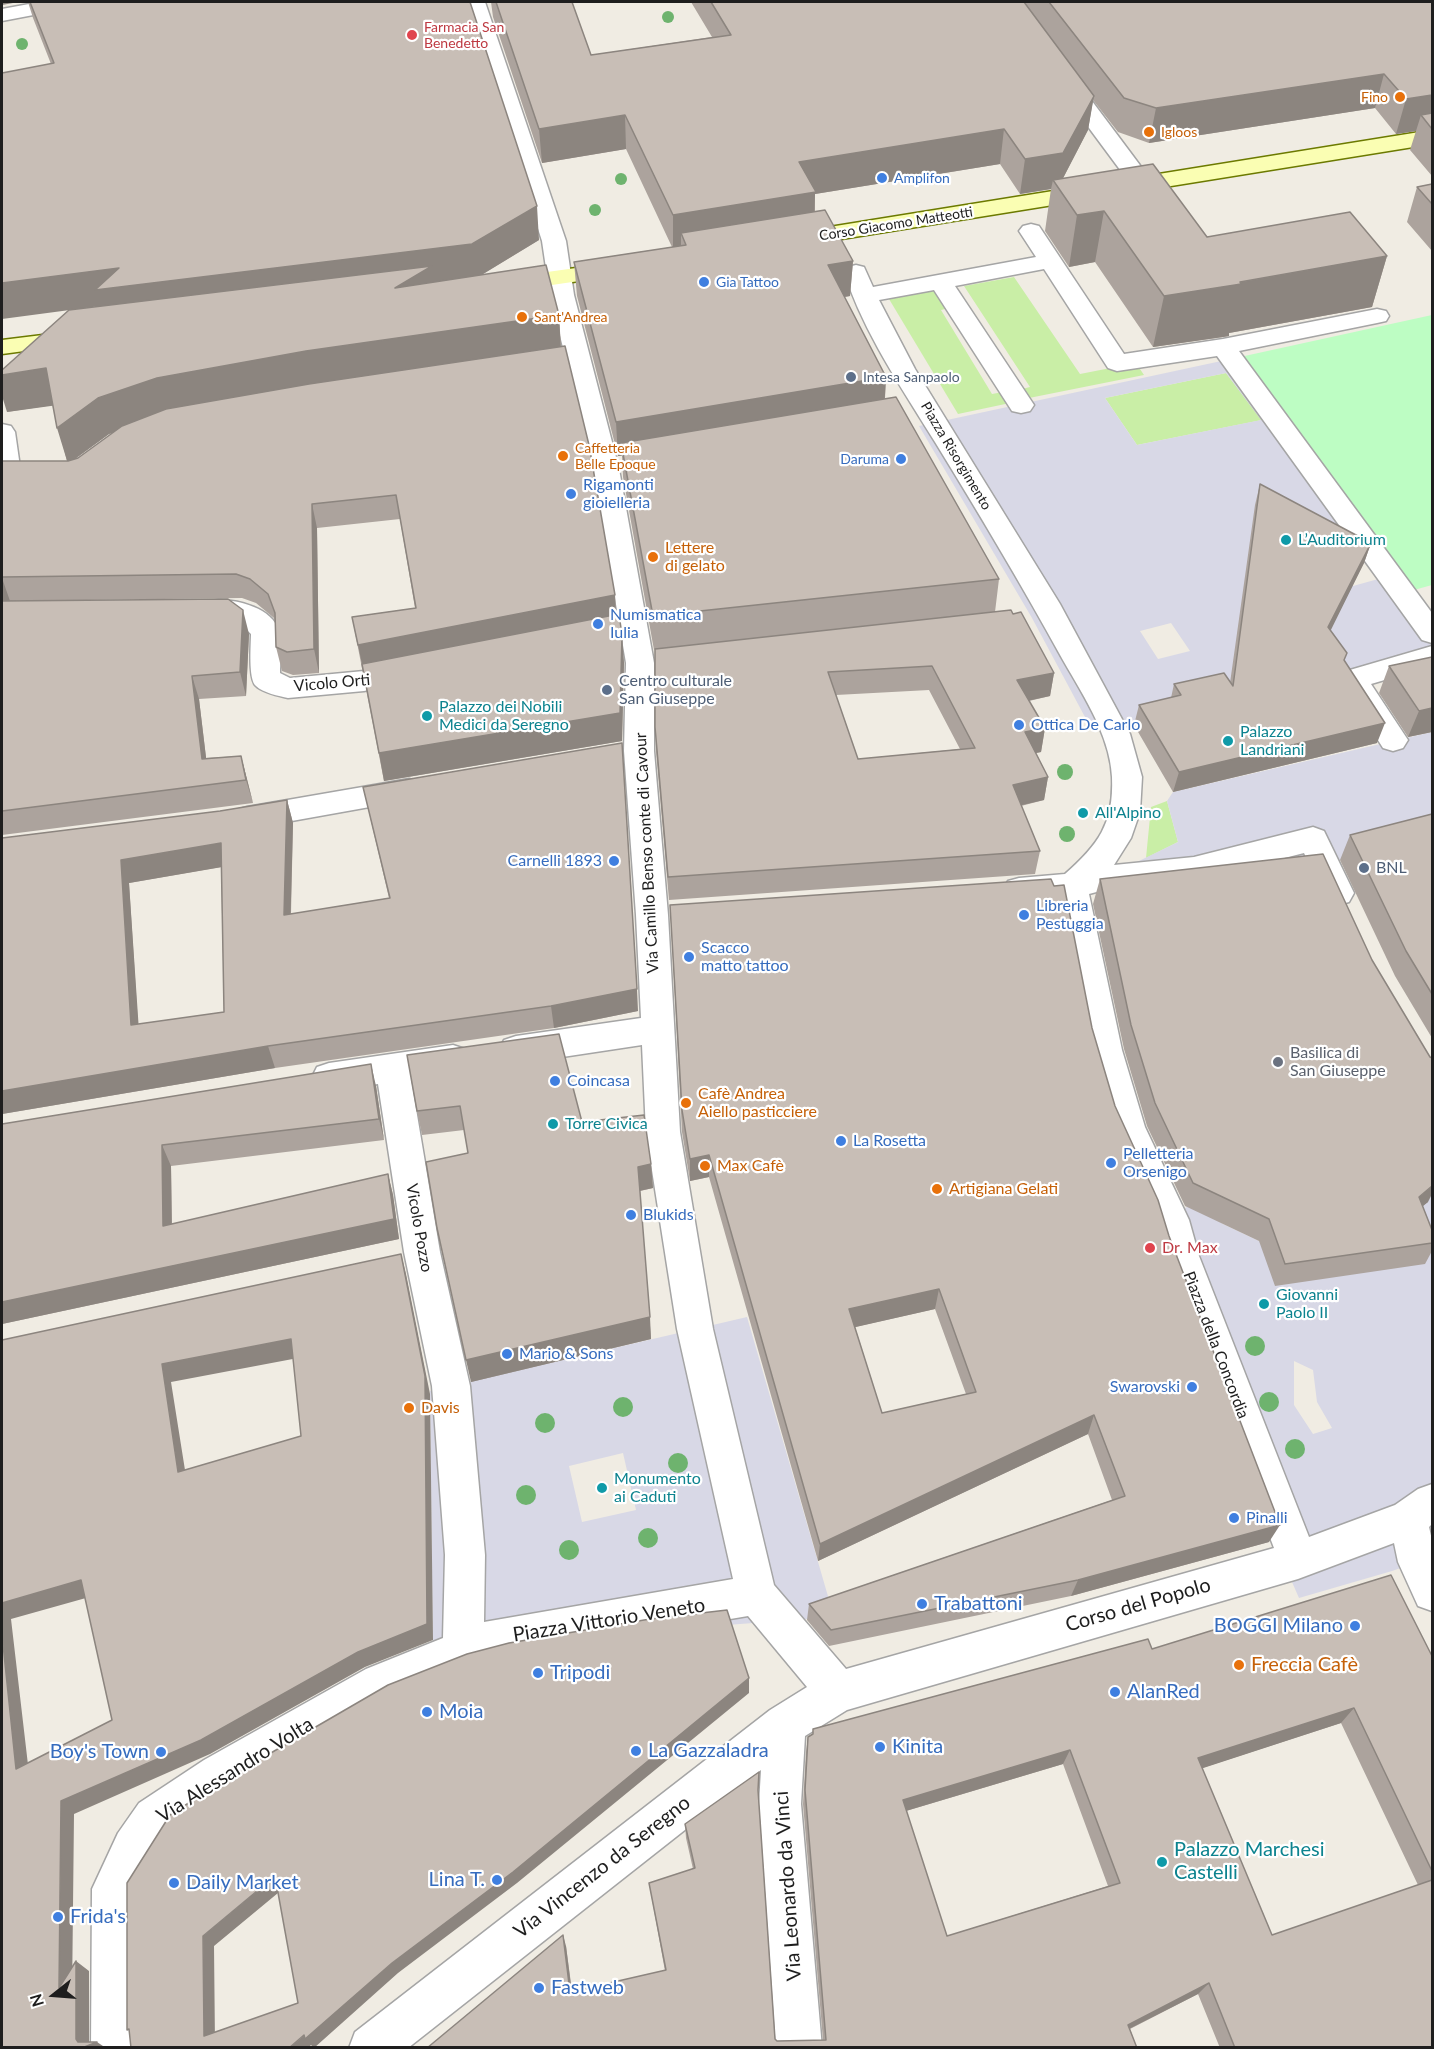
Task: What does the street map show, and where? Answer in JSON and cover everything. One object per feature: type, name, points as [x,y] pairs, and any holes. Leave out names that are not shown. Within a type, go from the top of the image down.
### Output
[{"type":"main road","name":"Corso Giacomo Matteotti","points":[[776,243],[1143,185],[1432,136]]},
{"type":"main road","points":[[486,287],[636,266]]},
{"type":"main road","points":[[2,347],[96,335]]},
{"type":"street","points":[[2,15],[70,2]]},
{"type":"street","name":"Via Camillo Benso conte di Cavour","points":[[474,2],[554,241],[566,361],[618,467],[623,631],[652,662],[627,753],[663,914],[657,1029],[663,1132],[695,1329],[756,1595]]},
{"type":"street","points":[[1053,63],[1143,185]]},
{"type":"street","points":[[1031,231],[1117,363],[1223,347],[1377,316]]},
{"type":"street","name":"Piazza Risorgimento","points":[[1050,261],[940,281],[859,284],[919,416],[1052,613],[1114,729],[1127,776],[1123,825],[1106,856],[1072,886]]},
{"type":"street","points":[[940,281],[1021,405]]},
{"type":"street","points":[[1223,347],[1432,633]]},
{"type":"street","points":[[2,432],[8,476],[64,474]]},
{"type":"street","name":"Vicolo Orti","points":[[171,611],[241,610],[256,620],[265,631],[266,679],[288,688],[364,681],[435,667]]},
{"type":"street","points":[[1022,620],[1052,613]]},
{"type":"street","points":[[1393,740],[1353,679],[1432,656]]},
{"type":"street","points":[[215,823],[439,785]]},
{"type":"street","points":[[991,892],[1072,886],[1104,878],[1194,868],[1313,839],[1352,923]]},
{"type":"street","name":"Piazza della Concordia","points":[[1072,886],[1105,1050],[1128,1127],[1172,1220],[1186,1267],[1298,1560]]},
{"type":"street","points":[[298,1081],[657,1029]]},
{"type":"street","name":"Vicolo Pozzo","points":[[392,1068],[422,1252],[451,1386],[465,1555],[448,1656]]},
{"type":"street","points":[[387,1260],[422,1252]]},
{"type":"street","points":[[1420,1511],[1418,1562],[1432,1592]]},
{"type":"street","name":"Corso del Popolo","points":[[838,1692],[1298,1560],[1420,1511]]},
{"type":"street","points":[[756,1595],[838,1692]]},
{"type":"street","name":"Piazza Vittorio Veneto","points":[[448,1656],[488,1640],[756,1595]]},
{"type":"street","name":"Via Alessandro Volta","points":[[114,2048],[114,1889],[133,1848],[154,1818],[219,1775],[380,1683],[448,1656]]},
{"type":"street","name":"Via Vincenzo da Seregno","points":[[371,2048],[785,1725],[838,1692]]},
{"type":"street","name":"Via Leonardo da Vinci","points":[[785,1725],[780,1804],[799,2048]]},
{"type":"green space","points":[[1014,277],[1080,374],[1136,363],[1144,375],[1024,399],[1018,390],[1030,387],[964,286]]},
{"type":"green space","points":[[942,289],[953,307],[941,310],[992,394],[1003,392],[1010,403],[958,414],[889,299]]},
{"type":"green space","points":[[1432,315],[1432,585],[1414,590],[1240,357]]},
{"type":"green space","points":[[1226,373],[1262,420],[1137,445],[1105,398]]},
{"type":"green space","points":[[1167,801],[1178,842],[1146,858],[1151,807]]},
{"type":"shaded area","points":[[1240,357],[1432,615],[1432,656],[1353,679],[1093,732],[1032,618],[919,426]],"holes":[[[1226,373],[1261,420],[1137,445],[1105,398]],[[1255,505],[1389,576],[1353,586]],[[1171,623],[1190,651],[1158,659],[1140,631]]]},
{"type":"shaded area","points":[[1432,732],[1432,837],[1340,860],[1100,894],[1104,878],[1178,842],[1167,801],[1173,792]]},
{"type":"shaded area","points":[[1432,1194],[1432,1553],[1418,1562],[1392,1571],[1299,1598],[1274,1541],[1171,1219],[1192,1203],[1223,1224],[1259,1241],[1425,1264],[1406,1220]],"holes":[[[1294,1361],[1313,1370],[1317,1402],[1332,1428],[1313,1434],[1294,1405]]]},
{"type":"shaded area","points":[[747,1317],[834,1617],[727,1625],[433,1662],[430,1391]],"holes":[[[623,1453],[636,1510],[582,1522],[569,1466]]]},
{"type":"building","points":[[30,2],[470,2],[537,206],[472,244],[95,290],[119,268],[2,283],[2,73],[54,63]]},
{"type":"building","points":[[496,2],[572,2],[591,55],[731,35],[711,2],[1024,2],[1094,96],[1063,153],[1025,159],[1004,129],[799,162],[816,192],[673,215],[625,115],[539,129]]},
{"type":"building","points":[[1049,2],[1432,2],[1432,95],[1406,99],[1384,74],[1156,108],[1124,98]]},
{"type":"building","points":[[1432,113],[1432,129],[1421,115]]},
{"type":"building","points":[[1153,164],[1207,237],[1350,212],[1387,256],[1164,296],[1104,211],[1077,215],[1053,180]]},
{"type":"building","points":[[1432,184],[1432,204],[1417,187]]},
{"type":"building","points":[[825,210],[853,261],[828,265],[886,377],[616,422],[574,262],[686,245],[681,233]]},
{"type":"building","points":[[546,265],[559,315],[306,351],[157,378],[98,398],[57,428],[46,368],[2,375],[2,370],[69,310],[432,266],[395,288]]},
{"type":"building","points":[[565,346],[589,445],[615,595],[358,645],[352,617],[416,608],[396,495],[312,504],[314,649],[287,652],[276,647],[275,613],[268,594],[250,579],[236,574],[2,577],[2,461],[68,461],[78,458],[122,426],[166,409],[309,384]]},
{"type":"building","points":[[896,397],[999,579],[653,616],[621,443]]},
{"type":"building","points":[[1260,484],[1371,543],[1328,627],[1347,653],[1344,660],[1385,723],[1179,772],[1139,705],[1181,695],[1174,684],[1224,673],[1233,686]]},
{"type":"building","points":[[228,599],[243,610],[240,672],[192,676],[202,759],[241,756],[246,780],[2,811],[2,601]]},
{"type":"building","points":[[1011,610],[1013,614],[1021,612],[1054,673],[1017,680],[1045,728],[1025,732],[1048,777],[1013,785],[1040,851],[668,877],[655,727],[655,649]],"holes":[[[932,666],[975,748],[858,759],[828,672]]]},
{"type":"building","points":[[619,614],[622,635],[620,713],[379,753],[362,664]]},
{"type":"building","points":[[1432,657],[1432,708],[1419,711],[1389,666]]},
{"type":"building","points":[[622,743],[637,989],[551,1006],[268,1046],[2,1091],[2,838],[220,811],[287,800],[284,915],[390,898],[363,787]],"holes":[[[221,843],[224,1012],[131,1025],[121,860]]]},
{"type":"building","points":[[1432,814],[1432,994],[1406,951],[1350,835]]},
{"type":"building","name":"Basilica di San Giuseppe","points":[[1323,854],[1372,960],[1432,1058],[1432,1186],[1419,1197],[1432,1230],[1432,1243],[1285,1264],[1269,1219],[1193,1183],[1155,1103],[1131,1025],[1100,879]]},
{"type":"building","points":[[1051,879],[1054,886],[1064,885],[1092,1028],[1115,1106],[1158,1200],[1169,1236],[1280,1525],[1078,1580],[831,1630],[809,1604],[1125,1496],[1094,1415],[820,1544],[709,1155],[690,1159],[682,1110],[670,905]],"holes":[[[939,1289],[976,1392],[882,1413],[849,1309]]]},
{"type":"building","points":[[559,1034],[582,1122],[644,1115],[651,1164],[638,1167],[650,1317],[466,1360],[437,1228],[426,1162],[468,1153],[460,1106],[417,1111],[407,1055]]},
{"type":"building","points":[[371,1064],[379,1119],[162,1145],[163,1226],[388,1174],[394,1219],[2,1302],[2,1124]]},
{"type":"building","points":[[401,1254],[425,1376],[427,1624],[358,1652],[201,1740],[61,1801],[59,1988],[76,1961],[76,2039],[78,2042],[97,2042],[82,2048],[2,2048],[2,1635],[16,1769],[112,1720],[81,1580],[2,1603],[2,1340]],"holes":[[[291,1339],[301,1436],[178,1472],[162,1364]]]},
{"type":"building","points":[[1391,1575],[1432,1656],[1432,1871],[1354,1708],[1198,1758],[1272,1935],[1432,1880],[1432,2048],[1235,2048],[1209,1983],[1128,2025],[1137,2048],[427,2048],[563,1935],[570,1992],[666,1970],[649,1883],[695,1868],[685,1824],[759,1772],[758,1790],[775,2039],[777,2041],[826,2040],[805,1790],[808,1737],[813,1734],[813,1729],[1148,1639],[1152,1649]],"holes":[[[1070,1750],[1120,1883],[947,1936],[903,1800]]]},
{"type":"building","points":[[727,1610],[749,1678],[513,1872],[392,1963],[305,2039],[304,2035],[289,2048],[131,2048],[129,2029],[127,2030],[127,1883],[170,1815],[226,1779],[388,1685],[467,1654],[509,1643],[650,1619]],"holes":[[[275,1876],[298,2003],[204,2036],[203,1936]]]},
{"type":"place","name":"Farmacia San Benedetto","points":[[412,35]]},
{"type":"place","name":"Fino","points":[[1400,97]]},
{"type":"place","name":"Igloos","points":[[1149,132]]},
{"type":"place","name":"Amplifon","points":[[882,178]]},
{"type":"place","name":"Gia Tattoo","points":[[704,282]]},
{"type":"place","name":"Sant'Andrea","points":[[522,317]]},
{"type":"place","name":"Intesa Sanpaolo","points":[[851,377]]},
{"type":"place","name":"Caffetteria Belle Epoque","points":[[563,456]]},
{"type":"place","name":"Daruma","points":[[901,459]]},
{"type":"place","name":"Rigamonti gioielleria","points":[[571,494]]},
{"type":"place","name":"L’Auditorium","points":[[1286,540]]},
{"type":"place","name":"Lettere di gelato","points":[[653,557]]},
{"type":"place","name":"Numismatica Iulia","points":[[598,624]]},
{"type":"place","name":"Centro culturale San Giuseppe","points":[[607,690]]},
{"type":"place","name":"Palazzo dei Nobili Medici da Seregno","points":[[427,716]]},
{"type":"place","name":"Ottica De Carlo","points":[[1019,725]]},
{"type":"place","name":"Palazzo Landriani","points":[[1228,741]]},
{"type":"place","name":"All'Alpino","points":[[1083,813]]},
{"type":"place","name":"Carnelli 1893","points":[[614,861]]},
{"type":"place","name":"BNL","points":[[1364,868]]},
{"type":"place","name":"Libreria Pestuggia","points":[[1024,915]]},
{"type":"place","name":"Scacco matto tattoo","points":[[689,957]]},
{"type":"place","name":"Basilica di San Giuseppe","points":[[1278,1062]]},
{"type":"place","name":"Coincasa","points":[[555,1081]]},
{"type":"place","name":"Cafè Andrea Aiello pasticciere","points":[[686,1103]]},
{"type":"place","name":"Torre Civica","points":[[553,1124]]},
{"type":"place","name":"La Rosetta","points":[[841,1141]]},
{"type":"place","name":"Pelletteria Orsenigo","points":[[1111,1163]]},
{"type":"place","name":"Max Cafè","points":[[705,1166]]},
{"type":"place","name":"Artigiana Gelati","points":[[937,1189]]},
{"type":"place","name":"Blukids","points":[[631,1215]]},
{"type":"place","name":"Dr. Max","points":[[1150,1248]]},
{"type":"place","name":"Giovanni Paolo II","points":[[1264,1304]]},
{"type":"place","name":"Mario & Sons","points":[[507,1354]]},
{"type":"place","name":"Swarovski","points":[[1192,1387]]},
{"type":"place","name":"Davis","points":[[409,1408]]},
{"type":"place","name":"Monumento ai Caduti","points":[[602,1488]]},
{"type":"place","name":"Pinalli","points":[[1234,1518]]},
{"type":"place","name":"Trabattoni","points":[[922,1604]]},
{"type":"place","name":"BOGGI Milano","points":[[1355,1626]]},
{"type":"place","name":"Freccia Cafè","points":[[1239,1665]]},
{"type":"place","name":"Tripodi","points":[[538,1673]]},
{"type":"place","name":"AlanRed","points":[[1115,1692]]},
{"type":"place","name":"Moia","points":[[427,1712]]},
{"type":"place","name":"Kinita","points":[[880,1747]]},
{"type":"place","name":"La Gazzaladra","points":[[636,1751]]},
{"type":"place","name":"Boy's Town","points":[[161,1752]]},
{"type":"place","name":"Palazzo Marchesi Castelli","points":[[1162,1862]]},
{"type":"place","name":"Lina T.","points":[[497,1880]]},
{"type":"place","name":"Daily Market","points":[[174,1883]]},
{"type":"place","name":"Frida's","points":[[58,1917]]},
{"type":"place","name":"Fastweb","points":[[539,1988]]}]
